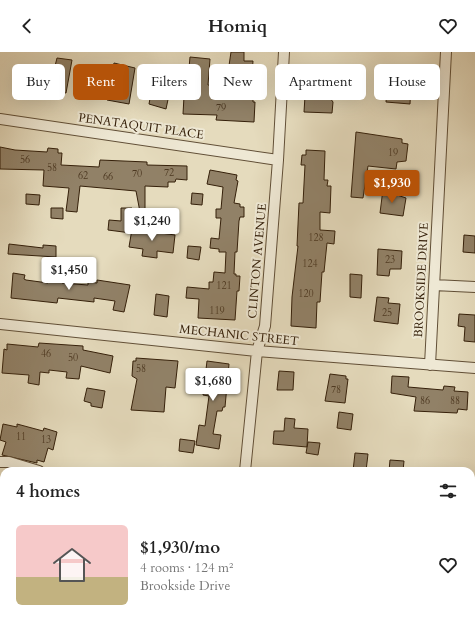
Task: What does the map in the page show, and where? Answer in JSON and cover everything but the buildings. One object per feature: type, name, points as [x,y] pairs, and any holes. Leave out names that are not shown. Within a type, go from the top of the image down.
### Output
[{"type":"street","name":"CLINTON AVENUE","points":[[245,467],[257,351],[264,326],[278,160],[284,52]]},
{"type":"street","name":"BROOKSIDE DRIVE","points":[[430,365],[446,52]]},
{"type":"street","name":"PENATAQUIT PLACE","points":[[0,119],[278,160]]},
{"type":"street","points":[[434,286],[475,287]]},
{"type":"street","name":"MECHANIC STREET","points":[[0,324],[257,351],[475,368]]},
{"type":"street","points":[[0,462],[9,462],[26,467]]}]
